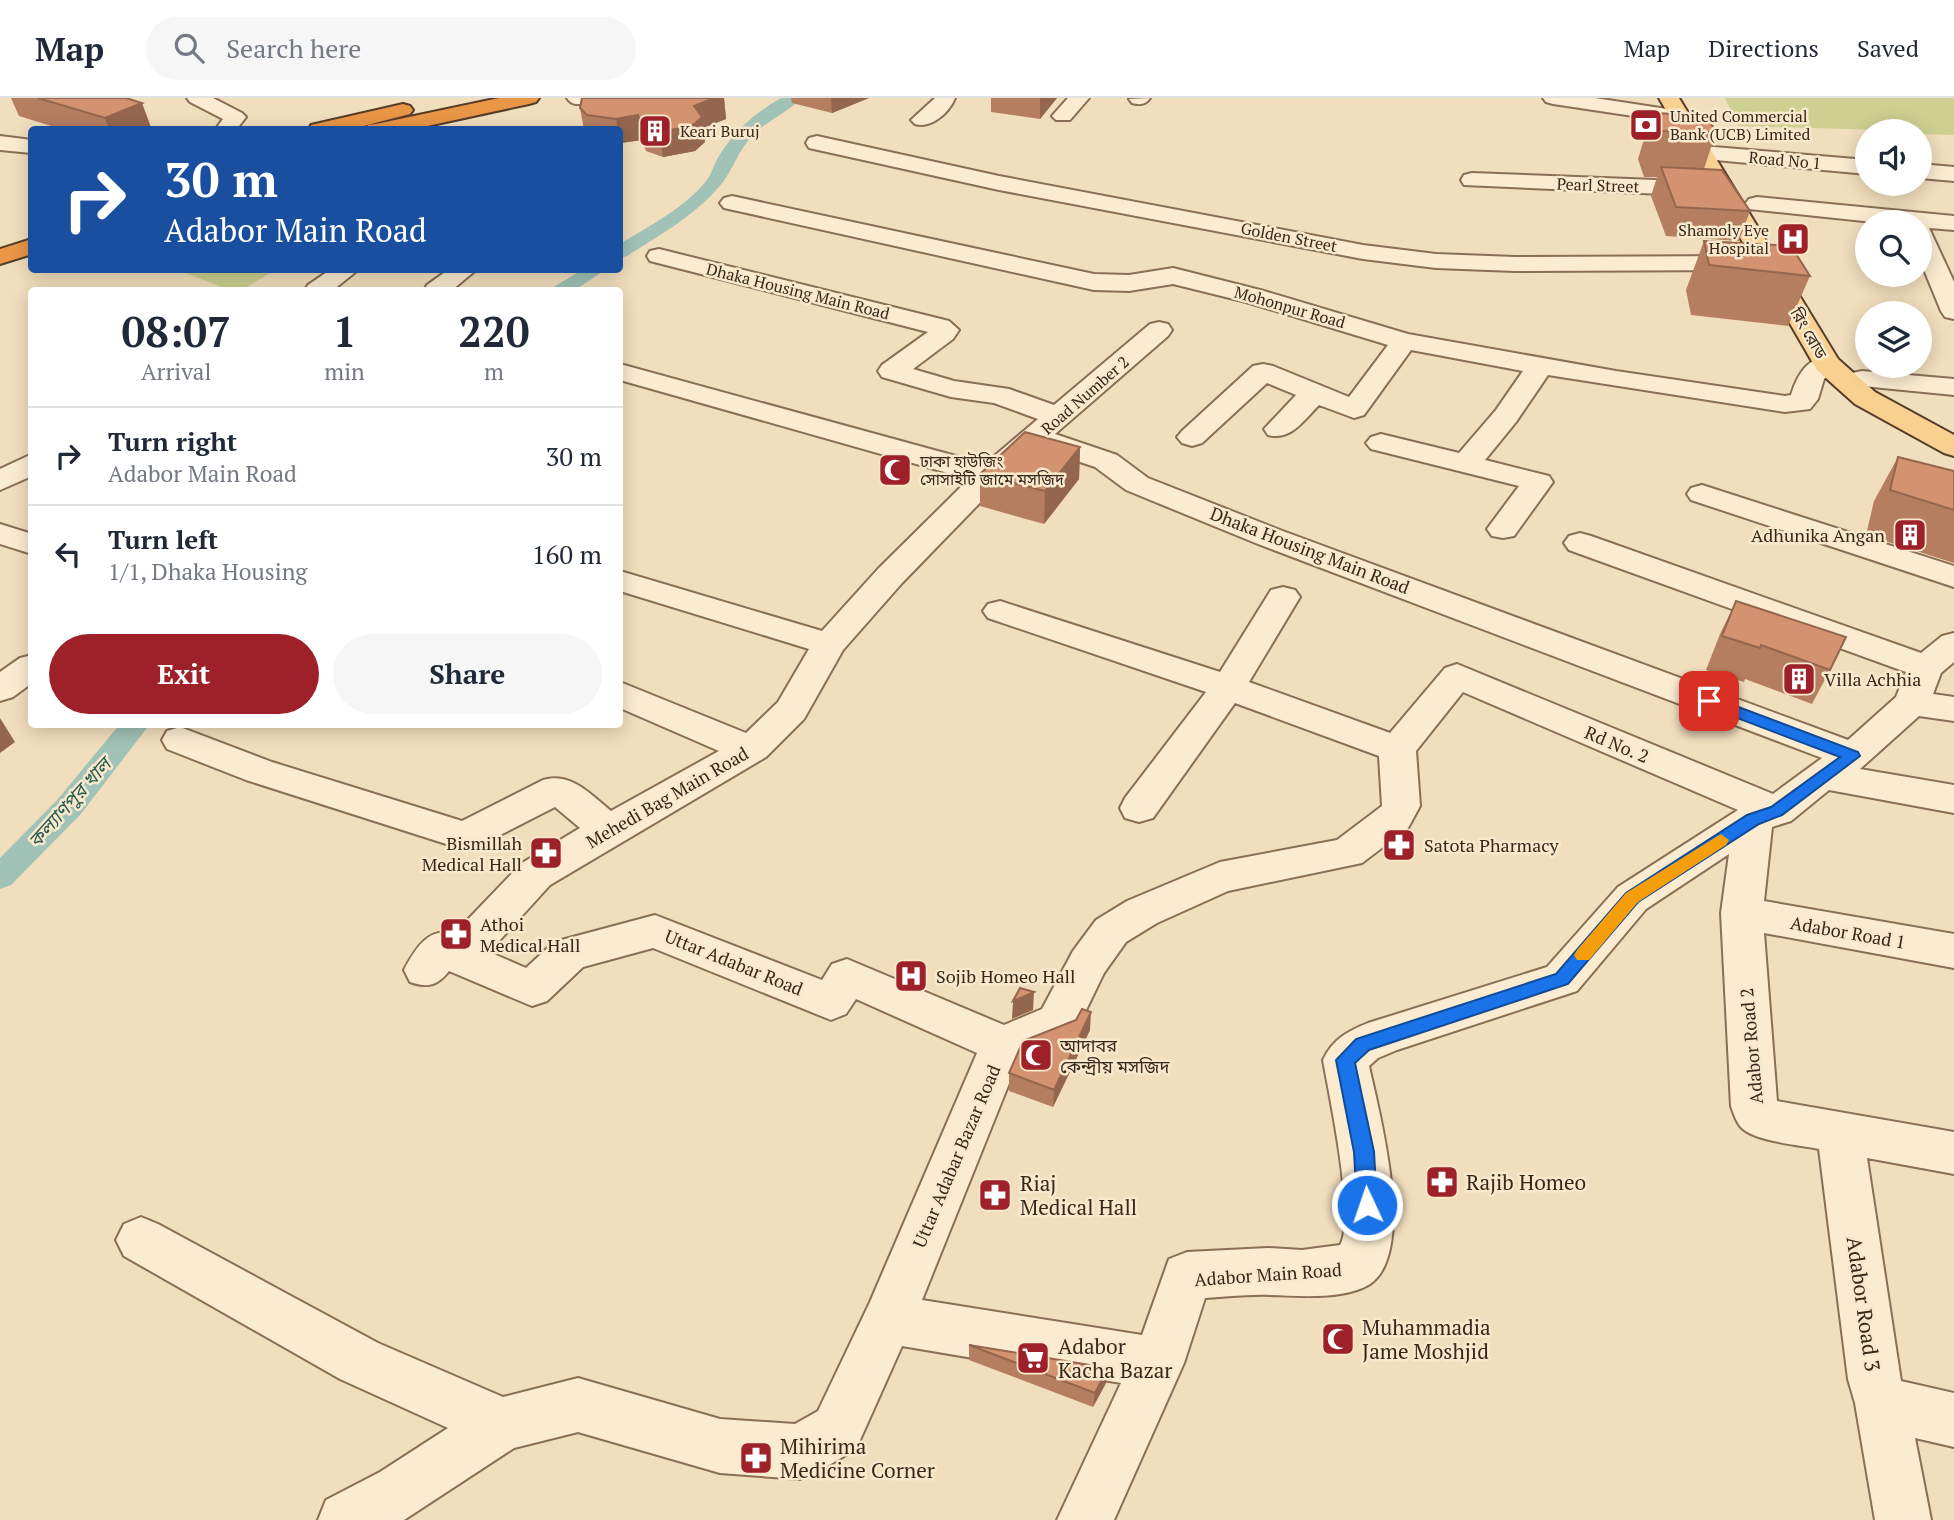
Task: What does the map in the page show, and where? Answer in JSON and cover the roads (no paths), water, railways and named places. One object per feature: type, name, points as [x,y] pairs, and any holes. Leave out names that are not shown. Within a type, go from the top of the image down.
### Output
[{"type":"highway","points":[[337,126],[462,98]]},
{"type":"highway","points":[[398,126],[529,98]]},
{"type":"highway","points":[[0,235],[28,224]]},
{"type":"highway","points":[[0,257],[28,247]]},
{"type":"main road","name":"রিং রোড","points":[[1680,104],[1714,154],[1757,204],[1862,379]]},
{"type":"main road","name":"রিং রোড","points":[[1714,154],[1724,190],[1827,364],[1865,398],[1954,447]]},
{"type":"main road","points":[[1862,379],[1954,428]]},
{"type":"street","points":[[197,98],[235,117],[228,126]]},
{"type":"street","points":[[922,120],[942,105],[945,98]]},
{"type":"street","points":[[1063,116],[1079,98]]},
{"type":"street","points":[[1553,98],[1680,104]]},
{"type":"street","points":[[0,142],[28,146]]},
{"type":"street","name":"Golden Street","points":[[817,143],[999,184],[1436,261],[1515,264],[1769,263]]},
{"type":"street","name":"Road No 1","points":[[1714,154],[1855,166]]},
{"type":"street","name":"Pearl Street","points":[[1472,180],[1724,190]]},
{"type":"street","points":[[1885,196],[1899,210]]},
{"type":"street","name":"Mohonpur Road","points":[[732,203],[1094,282],[1129,283],[1172,276],[1255,296],[1404,341],[1785,404],[1800,403],[1804,399],[1811,375],[1827,364]]},
{"type":"street","points":[[1757,204],[1855,215]]},
{"type":"street","points":[[1932,222],[1954,223]]},
{"type":"street","name":"Dhaka Housing Main Road","points":[[659,256],[940,327],[946,330],[944,333],[892,371],[951,389],[999,395],[1137,484],[1269,537],[1588,656],[1837,766],[1954,799]]},
{"type":"street","points":[[1932,265],[1954,311]]},
{"type":"street","points":[[321,287],[342,273]]},
{"type":"street","points":[[440,287],[460,273]]},
{"type":"street","name":"Road Number 2","points":[[890,576],[990,475],[1159,330]]},
{"type":"street","points":[[1192,437],[1263,372],[1354,409],[1404,341]]},
{"type":"street","points":[[1466,464],[1506,416],[1541,365]]},
{"type":"street","points":[[623,373],[990,475]]},
{"type":"street","points":[[1862,379],[1954,387]]},
{"type":"street","points":[[1278,429],[1315,393]]},
{"type":"street","points":[[1381,443],[1538,482],[1503,529]]},
{"type":"street","points":[[0,481],[28,465]]},
{"type":"street","points":[[1702,494],[1954,577]]},
{"type":"street","points":[[0,533],[28,544]]},
{"type":"street","points":[[1580,543],[1930,672],[1954,709]]},
{"type":"street","name":"Mehedi Bag Main Road","points":[[442,963],[536,874],[752,748],[791,710],[829,644],[890,576]]},
{"type":"street","points":[[623,582],[829,644]]},
{"type":"street","points":[[1139,808],[1228,687],[1283,597]]},
{"type":"street","points":[[1000,611],[1228,687],[1397,749]]},
{"type":"street","points":[[0,689],[28,669]]},
{"type":"street","name":"Adabor Main Road","points":[[1085,1520],[1158,1363],[1187,1276],[1268,1271],[1302,1274],[1334,1270],[1353,1267],[1365,1253],[1369,1232],[1364,1152],[1345,1060],[1362,1045],[1562,979],[1632,898],[1765,815],[1837,766],[1930,672]]},
{"type":"street","name":"Rd No. 2","points":[[1397,749],[1457,676],[1765,815]]},
{"type":"street","points":[[623,695],[717,737],[752,748]]},
{"type":"street","points":[[180,740],[259,771],[465,836],[556,790],[564,793],[608,830]]},
{"type":"street","name":"Uttar Adabar Bazar Road","points":[[502,1424],[578,1405],[720,1446],[800,1452],[837,1430],[888,1320],[1003,1044],[1058,1022],[1088,963],[1111,931],[1142,912],[1220,877],[1348,853],[1394,818],[1401,806],[1397,749]]},
{"type":"street","name":"Adabor Road 2","points":[[1765,815],[1742,913],[1754,1106],[1757,1114],[1766,1119],[1954,1153]]},
{"type":"street","name":"Adabor Road 1","points":[[1742,913],[1954,951]]},
{"type":"street","name":"Uttar Adabar Road","points":[[442,963],[532,989],[569,954],[655,930],[831,1002],[847,976],[1003,1044]]},
{"type":"street","name":"Adabor Road 3","points":[[1840,1131],[1874,1379],[1882,1403],[1903,1520]]},
{"type":"street","points":[[141,1240],[359,1361],[502,1424]]},
{"type":"street","points":[[888,1320],[1158,1363]]},
{"type":"street","points":[[1882,1403],[1954,1420]]},
{"type":"street","points":[[346,1520],[400,1492],[502,1424]]},
{"type":"waterway","name":"কল্যাণপুর খাল","points":[[623,250],[692,204],[715,181],[728,155],[741,138],[774,109],[793,98]]},
{"type":"waterway","name":"কল্যাণপুর খাল","points":[[567,287],[590,273]]},
{"type":"waterway","name":"কল্যাণপুর খাল","points":[[0,877],[69,807],[133,728]]},
{"type":"place","name":"United Commercial Bank (UCB) Limited","points":[[1646,125]]},
{"type":"place","name":"Keari Buruj","points":[[655,131]]},
{"type":"place","name":"Shamoly Eye Hospital","points":[[1793,239]]},
{"type":"place","name":"ঢাকা হাউজিং সোসাইটি জামে মসজিদ","points":[[895,470]]},
{"type":"place","name":"Adhunika Angan","points":[[1910,535]]},
{"type":"place","name":"Villa Achhia","points":[[1799,679]]},
{"type":"place","name":"Satota Pharmacy","points":[[1399,845]]},
{"type":"place","name":"Bismillah Medical Hall","points":[[546,853]]},
{"type":"place","name":"Athoi Medical Hall","points":[[456,934]]},
{"type":"place","name":"Sojib Homeo Hall","points":[[911,976]]},
{"type":"place","name":"আদাবর কেন্দ্রীয় মসজিদ","points":[[1036,1055]]},
{"type":"place","name":"Rajib Homeo","points":[[1442,1182]]},
{"type":"place","name":"Riaj Medical Hall","points":[[995,1195]]},
{"type":"place","name":"Muhammadia Jame Moshjid","points":[[1338,1339]]},
{"type":"place","name":"Adabor Kacha Bazar","points":[[1033,1358]]},
{"type":"place","name":"Mihirima Medicine Corner","points":[[756,1458]]}]
